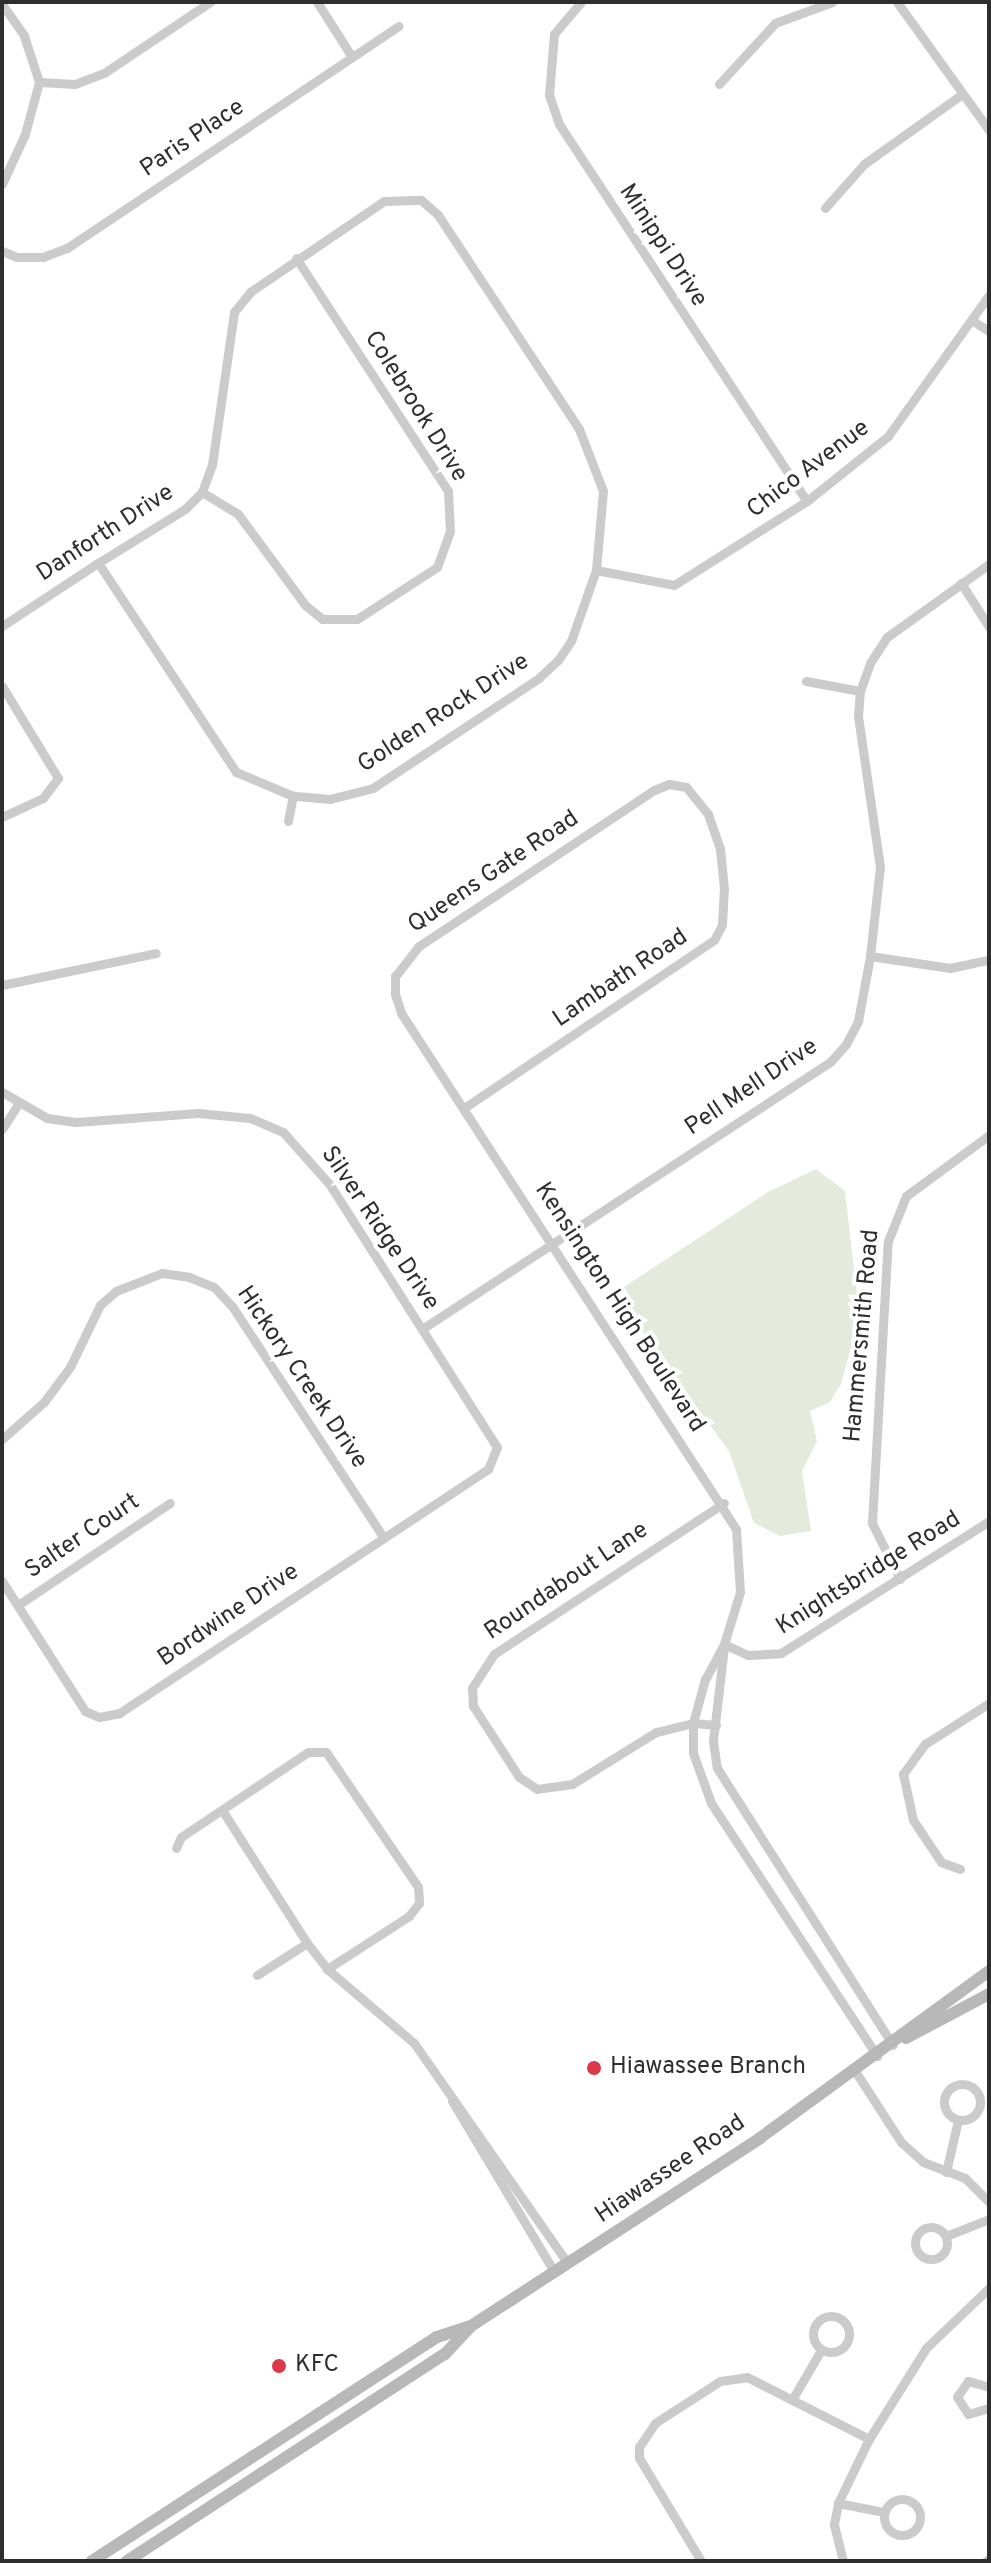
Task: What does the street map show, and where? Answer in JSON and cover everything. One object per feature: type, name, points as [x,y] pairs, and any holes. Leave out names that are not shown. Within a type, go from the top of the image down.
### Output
[{"type":"street","points":[[39,82],[75,84],[104,73],[210,2]]},
{"type":"street","points":[[317,2],[352,57]]},
{"type":"street","name":"Minippi Drive","points":[[581,2],[554,34],[550,56],[549,95],[559,124],[807,501]]},
{"type":"street","points":[[719,84],[775,23],[832,2]]},
{"type":"street","points":[[897,2],[989,130]]},
{"type":"street","points":[[2,4],[24,36],[39,82],[25,134],[2,184]]},
{"type":"street","name":"Paris Place","points":[[2,251],[43,257],[67,248],[399,26]]},
{"type":"street","points":[[825,208],[864,164],[962,94]]},
{"type":"street","name":"Golden Rock Drive","points":[[98,563],[236,772],[293,796],[330,799],[373,788],[539,678],[571,641],[596,570],[603,491],[579,429],[438,215],[421,200],[384,201]]},
{"type":"street","name":"Danforth Drive","points":[[2,626],[185,509],[202,492],[212,465],[234,312],[250,292],[384,201]]},
{"type":"street","name":"Colebrook Drive","points":[[202,492],[238,514],[305,605],[322,619],[357,619],[437,567],[450,531],[448,491],[296,258]]},
{"type":"street","name":"Chico Avenue","points":[[596,570],[674,585],[807,501],[888,436],[989,295]]},
{"type":"street","points":[[973,321],[989,331]]},
{"type":"street","name":"Pell Mell Drive","points":[[422,1329],[830,1062],[858,1021],[870,956],[880,867],[858,717],[860,691],[887,637],[989,564]]},
{"type":"street","points":[[961,583],[989,627]]},
{"type":"street","points":[[806,681],[860,691]]},
{"type":"street","points":[[2,686],[58,778],[43,798],[2,817]]},
{"type":"street","name":"Lambath Road","points":[[464,1108],[714,940],[722,925],[724,889],[720,849],[708,814],[686,787],[669,784],[654,790]]},
{"type":"street","name":"Queens Gate Road","points":[[401,1013],[395,976],[403,959],[654,790]]},
{"type":"street","points":[[288,821],[293,796]]},
{"type":"street","points":[[2,985],[156,953]]},
{"type":"street","points":[[870,956],[950,968],[989,960]]},
{"type":"street","name":"Kensington High Boulevard","points":[[401,1013],[724,1503],[741,1558],[740,1592],[724,1644],[705,1679],[693,1723],[693,1753],[711,1803],[877,2056]]},
{"type":"street","name":"Silver Ridge Drive","points":[[2,1092],[47,1118],[76,1122],[232,1114],[283,1132],[323,1175],[492,1435]]},
{"type":"street","points":[[2,1129],[18,1104]]},
{"type":"street","name":"Hammersmith Road","points":[[900,1579],[872,1523],[888,1241],[906,1196],[989,1135]]},
{"type":"street","name":"Hickory Creek Drive","points":[[2,1439],[44,1402],[70,1367],[100,1305],[116,1291],[162,1273],[189,1277],[214,1287],[232,1306],[384,1538]]},
{"type":"street","name":"Bordwine Drive","points":[[2,1581],[85,1711],[99,1717],[120,1713],[488,1469],[497,1457],[492,1435]]},
{"type":"street","name":"Salter Court","points":[[18,1605],[170,1503]]},
{"type":"street","name":"Roundabout Lane","points":[[716,1725],[693,1723],[656,1732],[572,1784],[537,1789],[519,1777],[473,1706],[472,1688],[494,1654],[724,1503]]},
{"type":"street","name":"Knightsbridge Road","points":[[724,1644],[748,1655],[781,1653],[989,1521]]},
{"type":"street","name":"Kensington High Boulevard","points":[[724,1644],[716,1725],[717,1768],[730,1797],[893,2045]]},
{"type":"street","points":[[960,1869],[941,1862],[913,1820],[904,1795],[903,1774],[925,1744],[989,1703]]},
{"type":"street","points":[[176,1848],[181,1837],[308,1752],[326,1752],[339,1765],[418,1887],[419,1903],[409,1916],[327,1969]]},
{"type":"street","points":[[222,1810],[307,1943],[327,1969],[414,2043],[451,2098],[467,2113],[568,2264]]},
{"type":"street","points":[[257,1975],[307,1943]]},
{"type":"street","name":"Hiawassee Road","points":[[893,2045],[944,1999],[989,1971]]},
{"type":"street","name":"Hiawassee Road","points":[[92,2561],[437,2337],[471,2326],[555,2273],[893,2045],[989,1994]]},
{"type":"street","points":[[855,2071],[901,2142],[923,2162],[965,2178],[989,2202]]},
{"type":"street","points":[[451,2098],[457,2117],[555,2273]]},
{"type":"street","points":[[946,2172],[958,2120]]},
{"type":"street","points":[[946,2236],[989,2219]]},
{"type":"street","points":[[843,2561],[834,2524],[838,2503],[869,2439],[926,2348],[989,2288]]},
{"type":"street","name":"Hiawassee Road","points":[[127,2561],[445,2354],[471,2326]]},
{"type":"street","points":[[793,2398],[821,2350]]},
{"type":"street","points":[[701,2561],[645,2476],[639,2458],[646,2434],[694,2398],[734,2376],[766,2383],[869,2439]]},
{"type":"street","points":[[989,2387],[968,2381],[957,2397],[968,2414],[989,2408]]},
{"type":"street","points":[[906,2499],[918,2507],[920,2521],[912,2532],[898,2535],[886,2526],[884,2512],[892,2501],[906,2499]]},
{"type":"street","points":[[838,2503],[884,2512]]},
{"type":"green space","points":[[816,1169],[845,1191],[857,1296],[863,1305],[841,1384],[830,1402],[810,1411],[817,1441],[802,1471],[811,1531],[780,1536],[754,1523],[729,1451],[646,1338],[621,1289],[768,1192]]},
{"type":"place","name":"Hiawassee Branch","points":[[594,2068]]},
{"type":"place","name":"KFC","points":[[279,2366]]}]
